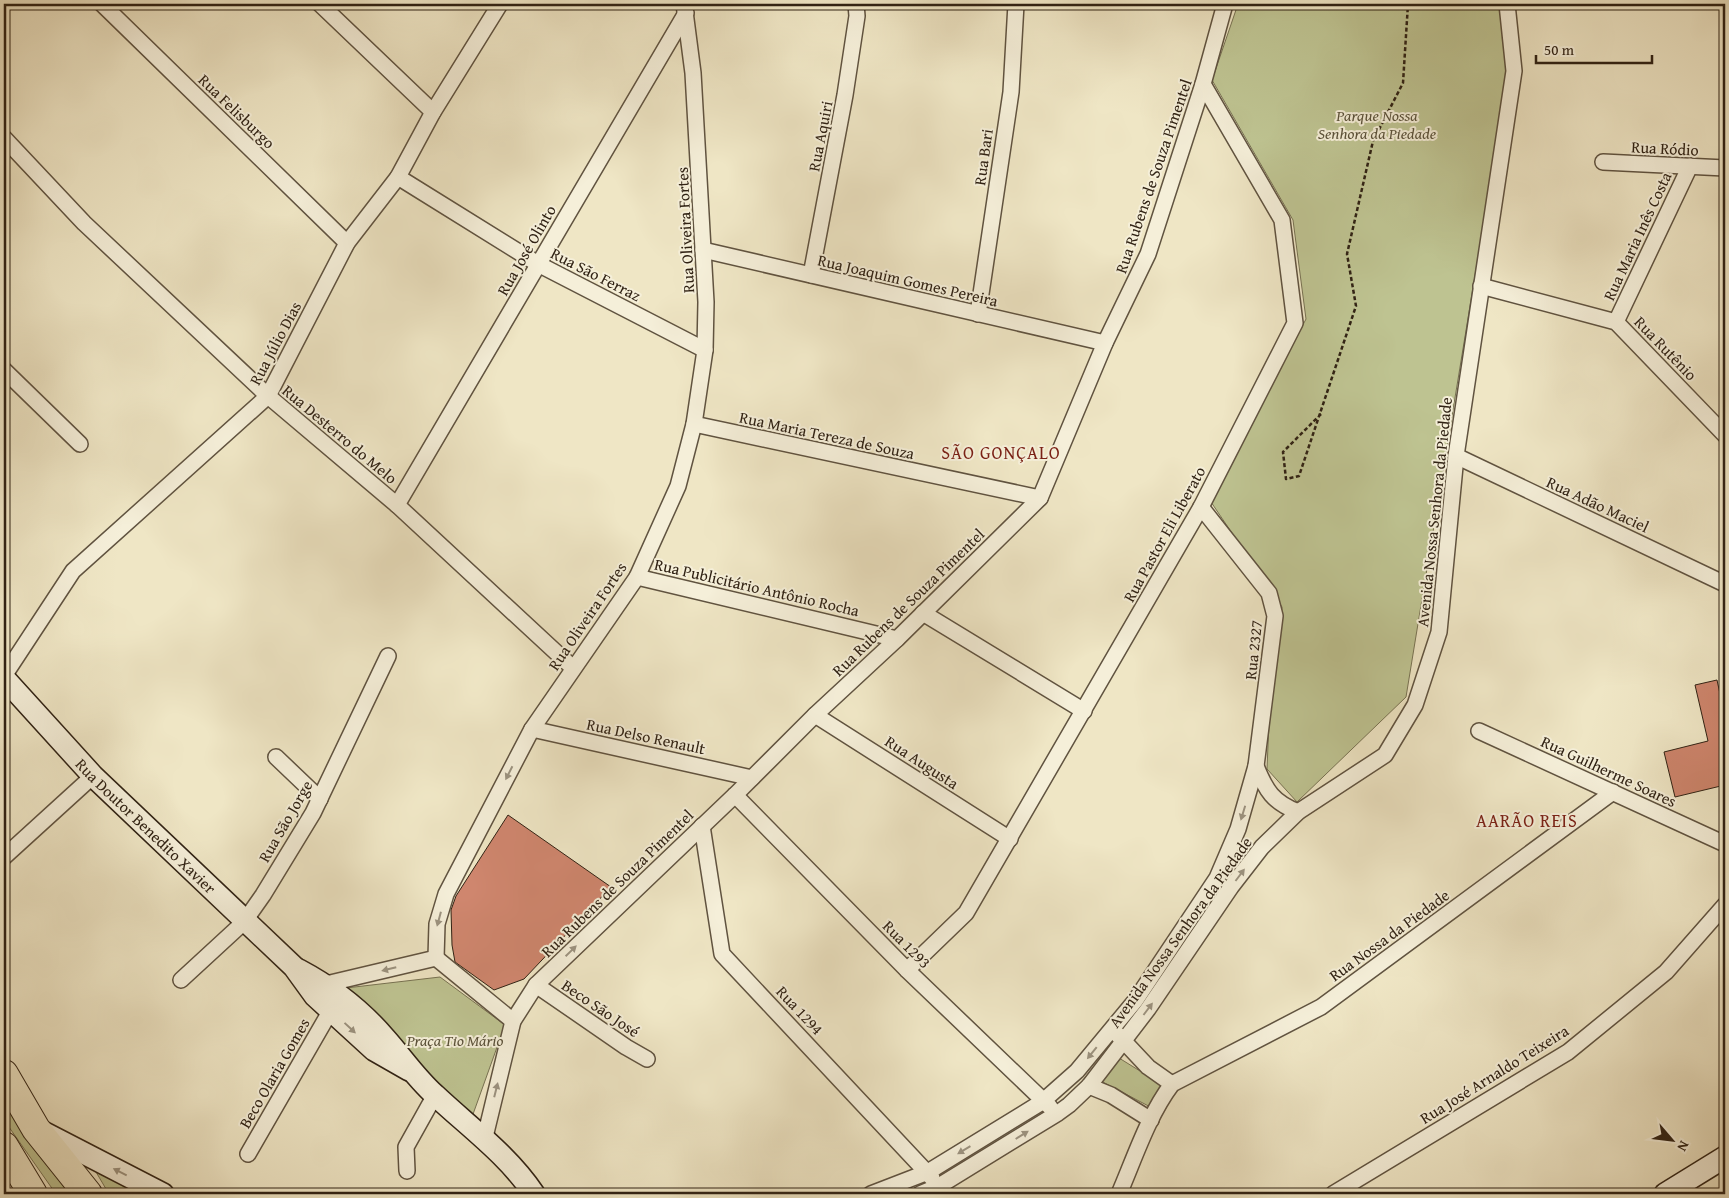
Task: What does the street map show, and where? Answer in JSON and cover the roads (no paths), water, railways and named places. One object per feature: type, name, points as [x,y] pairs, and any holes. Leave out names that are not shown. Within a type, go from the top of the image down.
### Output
[{"type":"highway","points":[[4,1074],[36,1129],[88,1194]]},
{"type":"highway","points":[[4,1146],[33,1194]]},
{"type":"street","name":"Rua Felisburgo","points":[[102,4],[347,243]]},
{"type":"street","points":[[320,4],[433,112]]},
{"type":"street","name":"Rua Júlio Dias","points":[[4,677],[73,570],[268,396],[347,243],[398,177],[433,112],[500,4]]},
{"type":"street","name":"Rua Aquiri","points":[[811,275],[845,95],[857,16],[856,4]]},
{"type":"street","name":"Rua Bari","points":[[978,314],[1010,92],[1016,4]]},
{"type":"street","name":"Rua Rubens de Souza Pimentel","points":[[484,1137],[513,1021],[536,985],[735,795],[815,715],[897,639],[1040,498],[1105,344],[1148,254],[1203,84],[1225,4]]},
{"type":"street","name":"Avenida Nossa Senhora da Piedade","points":[[920,1194],[938,1186],[1070,1106],[1089,1086],[1148,1009],[1256,853],[1298,812],[1385,755],[1415,705],[1439,632],[1456,456],[1514,71],[1507,4]]},
{"type":"street","name":"Rua Oliveira Fortes","points":[[436,958],[437,924],[446,894],[532,729],[637,577],[678,486],[694,424],[705,350],[706,302],[693,73],[685,8]]},
{"type":"street","name":"Rua José Olinto","points":[[397,505],[685,8]]},
{"type":"street","name":"Rua Pastor Eli Liberato","points":[[907,970],[966,913],[1201,507],[1294,323],[1282,220],[1203,84]]},
{"type":"street","name":"Rua Desterro do Melo","points":[[4,138],[84,223],[268,396],[397,505],[573,668]]},
{"type":"street","name":"Rua Ródio","points":[[1603,162],[1725,168]]},
{"type":"street","name":"Rua Maria Inês Costa","points":[[1616,322],[1690,166]]},
{"type":"street","name":"Rua São Ferraz","points":[[398,177],[538,264],[705,350]]},
{"type":"street","name":"Rua Joaquim Gomes Pereira","points":[[703,250],[1105,344]]},
{"type":"street","name":"Rua Rutênio","points":[[1481,286],[1616,322],[1725,435]]},
{"type":"street","points":[[4,370],[80,444]]},
{"type":"street","name":"Rua Maria Tereza de Souza","points":[[694,424],[1040,498]]},
{"type":"street","name":"Rua Adão Maciel","points":[[1456,456],[1725,584]]},
{"type":"street","name":"Rua 2327","points":[[1201,507],[1268,593],[1275,616],[1256,766]]},
{"type":"street","name":"Rua Publicitário Antônio Rocha","points":[[637,577],[897,639]]},
{"type":"street","points":[[923,613],[1084,711]]},
{"type":"street","name":"Rua São Jorge","points":[[181,980],[244,922],[263,895],[320,799],[388,656]]},
{"type":"street","name":"Rua Doutor Benedito Xavier","points":[[4,677],[93,776],[244,922],[294,967],[320,990],[384,1037],[409,1070],[484,1137],[534,1194]]},
{"type":"street","name":"Rua Augusta","points":[[815,715],[1010,839]]},
{"type":"street","name":"Rua Delso Renault","points":[[532,729],[752,778]]},
{"type":"street","name":"Rua Guilherme Soares","points":[[1479,731],[1725,844]]},
{"type":"street","points":[[276,757],[320,799]]},
{"type":"street","points":[[1256,766],[1266,788],[1281,805],[1298,812]]},
{"type":"street","name":"Avenida Nossa Senhora da Piedade","points":[[871,1194],[928,1172],[1042,1102],[1077,1071],[1135,1001],[1217,878],[1238,829],[1256,766]]},
{"type":"street","points":[[4,857],[93,776]]},
{"type":"street","points":[[1250,788],[1266,788]]},
{"type":"street","name":"Rua Nossa da Piedade","points":[[1119,1194],[1160,1100],[1172,1084],[1320,1007],[1612,792]]},
{"type":"street","name":"Rua 1293","points":[[735,795],[907,970],[1042,1102],[1058,1113]]},
{"type":"street","name":"Rua 1294","points":[[702,826],[722,954],[928,1172],[938,1186]]},
{"type":"street","name":"Rua José Arnaldo Teixeira","points":[[1333,1194],[1568,1052],[1666,972],[1725,905]]},
{"type":"street","points":[[320,990],[436,958],[513,1021]]},
{"type":"street","name":"Beco São José","points":[[536,985],[626,1047],[647,1059]]},
{"type":"street","name":"Rua Doutor Benedito Xavier","points":[[320,990],[331,1010],[374,1050],[409,1070]]},
{"type":"street","name":"Beco Olaria Gomes","points":[[248,1154],[331,1010]]},
{"type":"street","points":[[1111,1030],[1124,1039],[1148,1067],[1172,1084]]},
{"type":"street","points":[[1089,1086],[1111,1095],[1151,1120]]},
{"type":"street","points":[[407,1171],[406,1147],[435,1095]]},
{"type":"street","points":[[36,1129],[163,1194]]},
{"type":"street","points":[[1665,1194],[1725,1157]]},
{"type":"district","name":"SÃO GONÇALO","points":[[1001,452]]},
{"type":"district","name":"AARÃO REIS","points":[[1527,820]]},
{"type":"park label","name":"Parque Nossa Senhora da Piedade","points":[[1377,124]]},
{"type":"park label","name":"Praça Tio Mário","points":[[455,1040]]}]
